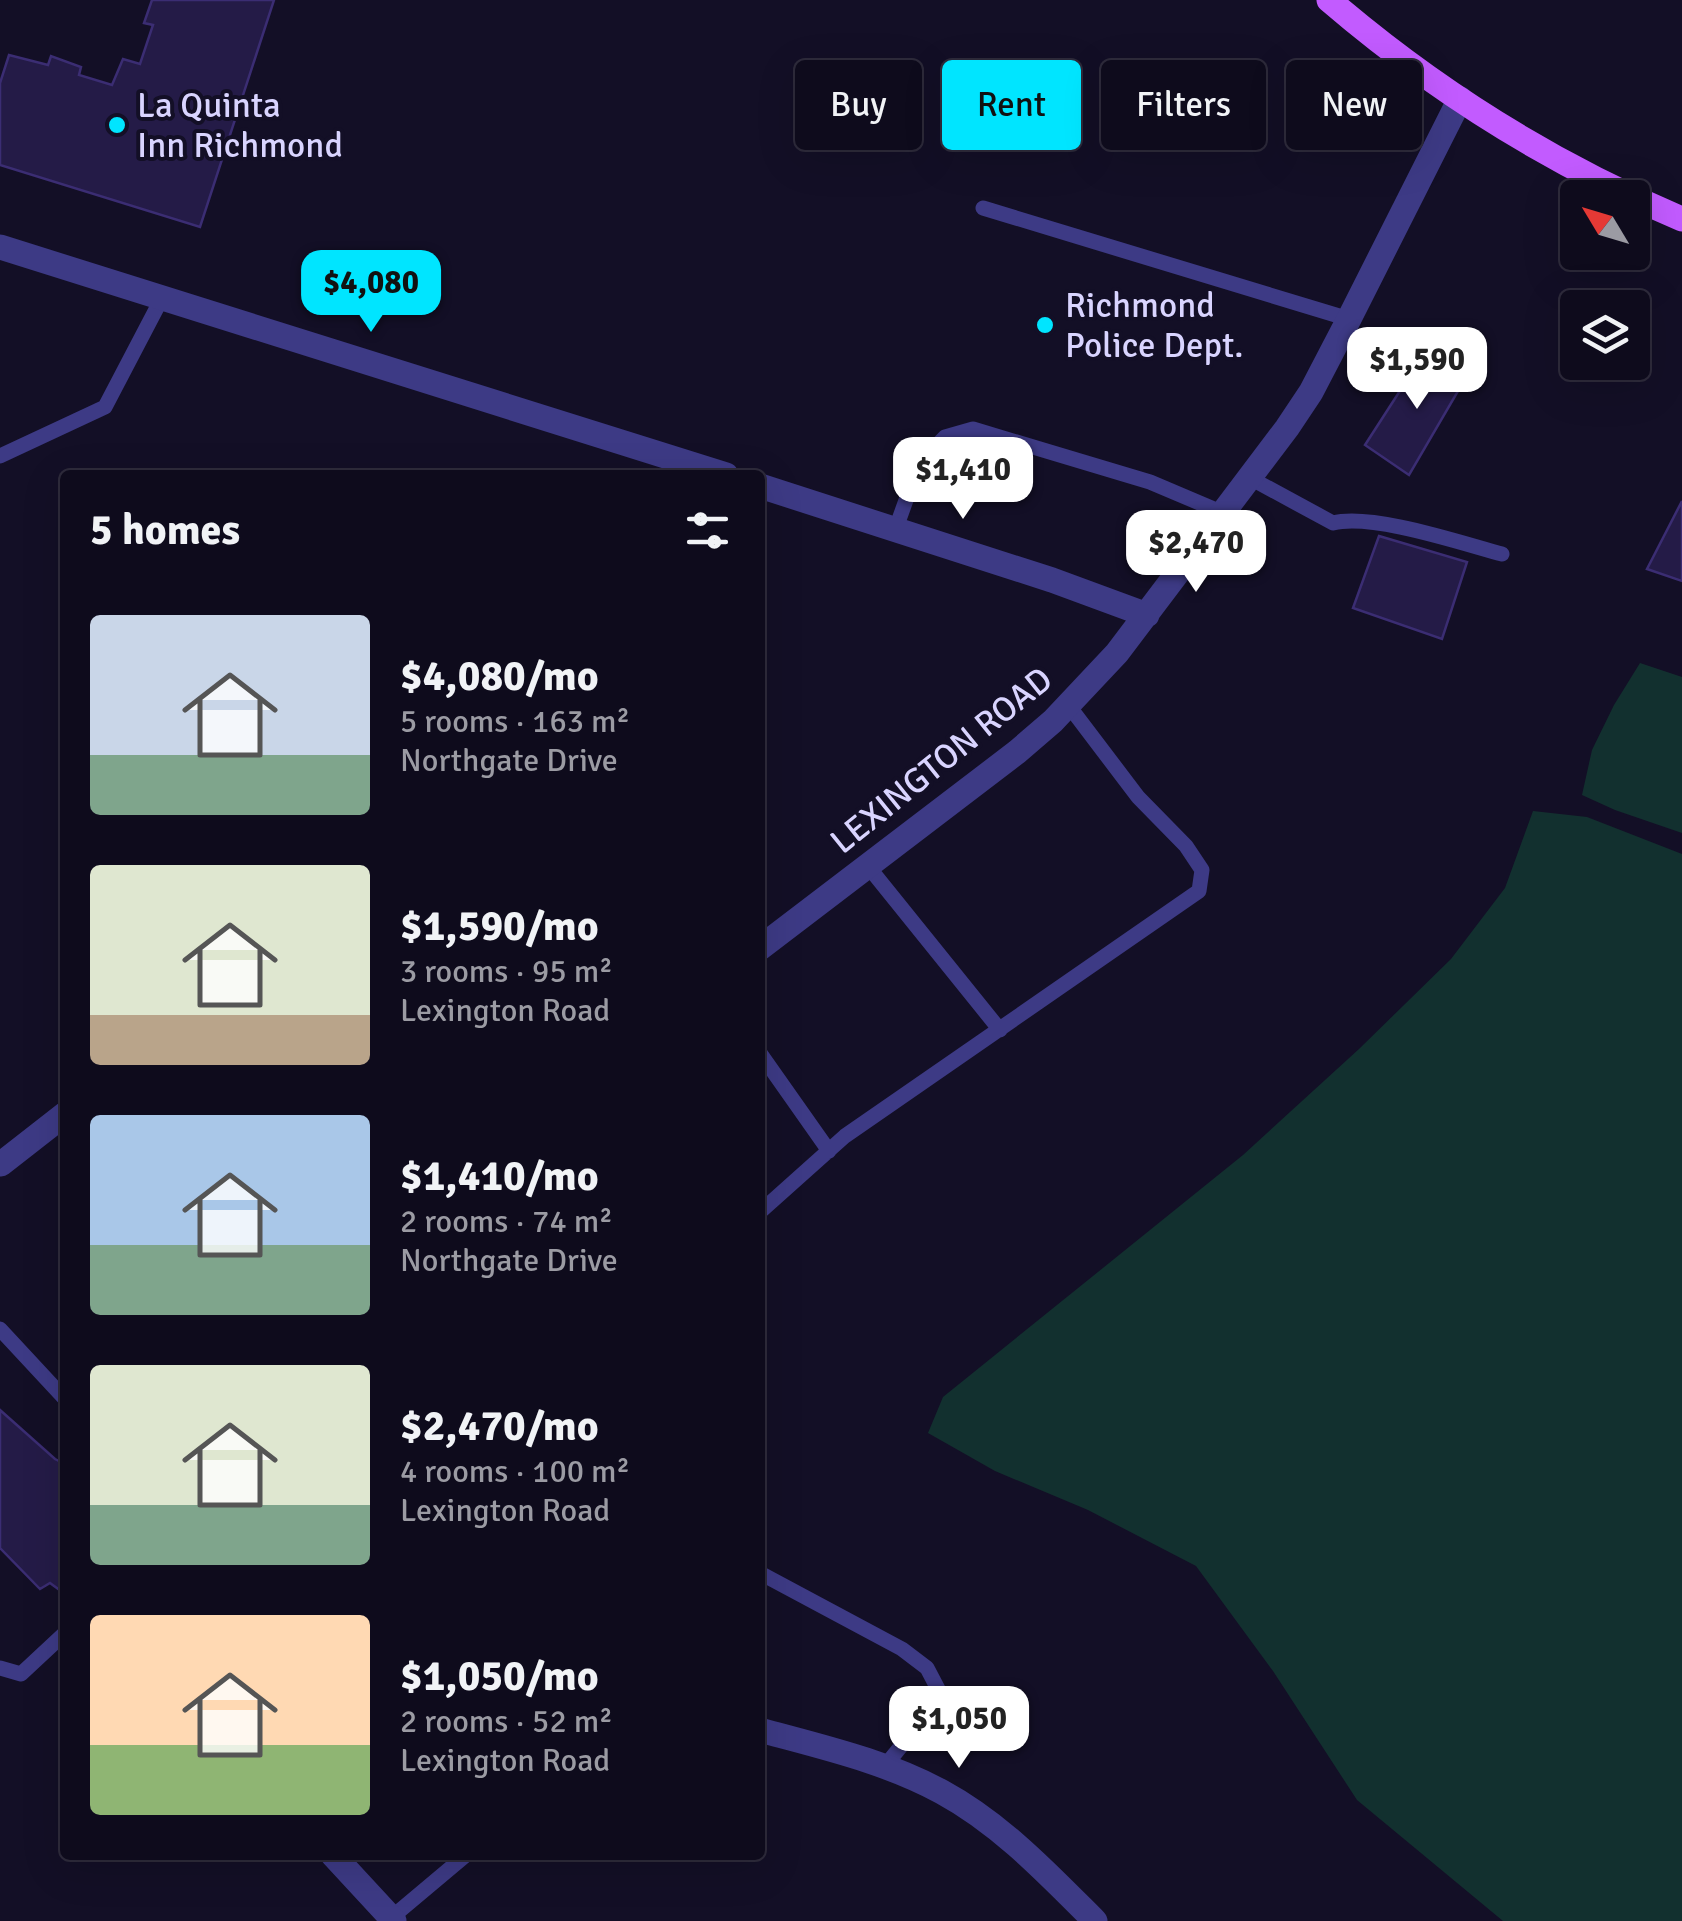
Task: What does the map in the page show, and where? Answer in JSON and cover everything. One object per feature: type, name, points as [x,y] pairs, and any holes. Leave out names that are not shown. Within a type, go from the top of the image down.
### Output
[{"type":"main road","points":[[1329,0],[1403,59],[1520,138],[1588,176],[1682,219]]},
{"type":"street","name":"LEXINGTON ROAD","points":[[765,944],[1017,752],[1068,706],[1116,653],[1311,392],[1460,100]]},
{"type":"street","points":[[0,247],[710,470]]},
{"type":"street","points":[[765,488],[896,528],[1147,615]]},
{"type":"street","points":[[0,1165],[60,1118]]},
{"type":"street","points":[[765,1731],[885,1766],[944,1794],[978,1815],[1039,1866],[1095,1921]]},
{"type":"street","points":[[338,1860],[392,1920]]},
{"type":"lane","points":[[983,208],[1349,319]]},
{"type":"lane","points":[[0,456],[105,406],[162,298]]},
{"type":"lane","points":[[896,528],[919,464],[945,437],[973,429],[1150,482],[1223,513]]},
{"type":"lane","points":[[1250,478],[1333,522],[1346,519],[1385,524],[1502,554]]},
{"type":"lane","points":[[765,1208],[845,1136],[1199,891],[1202,870],[1186,846],[1138,797],[1068,706]]},
{"type":"lane","points":[[867,865],[1000,1030]]},
{"type":"lane","points":[[765,1061],[828,1151]]},
{"type":"lane","points":[[0,1329],[60,1394]]},
{"type":"lane","points":[[765,1576],[902,1648],[927,1668],[938,1688],[936,1703],[885,1766]]},
{"type":"lane","points":[[0,1668],[22,1674],[60,1638]]},
{"type":"lane","points":[[392,1920],[460,1860]]},
{"type":"green space","points":[[1640,663],[1682,677],[1682,833],[1582,795],[1592,750]]},
{"type":"green space","points":[[1533,811],[1587,817],[1682,854],[1682,1921],[1503,1921],[1357,1800],[1273,1671],[1196,1566],[1088,1510],[995,1471],[928,1433],[943,1397],[1243,1155],[1451,959],[1505,888]]},
{"type":"building","name":"La Quinta Inn Richmond","points":[[152,0],[274,0],[200,227],[0,165],[0,83],[9,55],[48,65],[51,56],[81,67],[79,75],[112,85],[123,59],[140,64],[153,25],[144,23]]},
{"type":"building","points":[[1427,349],[1468,374],[1409,475],[1365,445]]},
{"type":"building","points":[[1682,501],[1682,581],[1647,569]]},
{"type":"building","points":[[1379,536],[1467,562],[1442,639],[1353,608]]},
{"type":"building","points":[[0,1410],[60,1462],[60,1590],[50,1583],[40,1589],[0,1548]]},
{"type":"place","name":"La Quinta Inn Richmond","points":[[117,125]]},
{"type":"place","name":"Richmond Police Dept.","points":[[1045,325]]}]
